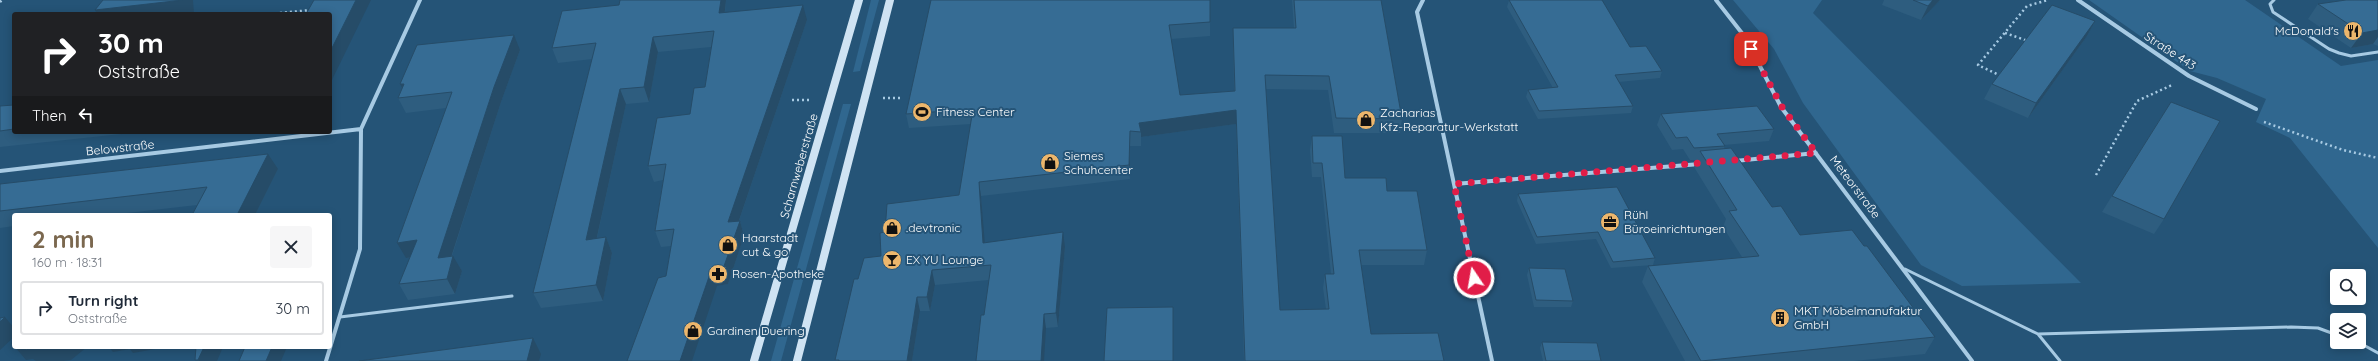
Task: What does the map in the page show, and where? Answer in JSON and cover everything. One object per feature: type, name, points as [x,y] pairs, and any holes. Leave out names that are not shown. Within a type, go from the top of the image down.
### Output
[{"type":"main road","name":"Scharnweberstraße","points":[[754,361],[859,0]]},
{"type":"main road","points":[[797,361],[890,0]]},
{"type":"street","points":[[332,342],[360,249],[361,129],[420,0]]},
{"type":"street","points":[[1423,0],[1417,12],[1492,361]]},
{"type":"street","name":"Meteorstraße","points":[[1716,0],[1745,37],[1782,107],[1905,269],[1972,361]]},
{"type":"street","name":"Straße 443","points":[[2078,0],[2189,76],[2256,109]]},
{"type":"street","name":"Belowstraße","points":[[332,132],[361,129]]},
{"type":"street","name":"Belowstraße","points":[[0,171],[318,134]]},
{"type":"street","points":[[1731,161],[1816,153]]},
{"type":"street","points":[[1454,184],[1708,163]]},
{"type":"street","points":[[326,361],[330,349]]},
{"type":"lane","points":[[2274,0],[2270,4],[2274,12],[2329,49],[2351,56],[2378,52]]},
{"type":"lane","points":[[1905,269],[2038,334],[2060,361]]},
{"type":"lane","points":[[340,317],[512,296]]},
{"type":"lane","points":[[2038,334],[2291,327],[2318,328],[2330,332]]},
{"type":"lane","points":[[2366,346],[2378,353]]},
{"type":"path","points":[[2002,76],[1978,65],[2028,6],[2048,0]]},
{"type":"path","points":[[289,12],[318,9]]},
{"type":"path","points":[[2005,33],[2028,41]]},
{"type":"path","points":[[2096,175],[2137,101],[2172,84]]},
{"type":"path","points":[[2264,122],[2343,150],[2378,158]]},
{"type":"shaded area","points":[[871,0],[879,0],[860,71],[853,72]]},
{"type":"shaded area","points":[[1733,0],[1822,0],[1813,13],[2081,283],[1962,286],[1921,265],[1803,103],[1774,49]]},
{"type":"shaded area","points":[[2089,0],[2245,0],[2341,66],[2378,60],[2378,248],[2290,138],[2256,122],[2266,99],[2217,78],[2190,71]]},
{"type":"shaded area","points":[[843,104],[851,104],[781,361],[771,361]]},
{"type":"building","points":[[103,0],[183,0],[95,10]]},
{"type":"building","points":[[314,0],[356,0],[332,48],[332,12],[307,12]]},
{"type":"building","points":[[620,0],[721,0],[719,13],[803,5],[728,222],[740,221],[723,269],[711,271],[680,361],[627,361],[658,278],[666,276],[674,229],[655,231],[666,164],[648,166],[657,118],[690,114],[694,88],[705,87],[714,31],[653,37],[644,87],[620,89],[586,240],[606,237],[596,285],[533,293],[596,43],[552,48],[562,11],[619,5]]},
{"type":"building","points":[[931,0],[1210,0],[1210,22],[1169,25],[1180,95],[1235,91],[1233,28],[1296,28],[1294,0],[1381,0],[1402,119],[1336,118],[1329,76],[1265,75],[1280,310],[1329,309],[1325,274],[1334,274],[1322,163],[1313,163],[1312,136],[1342,136],[1345,178],[1386,178],[1387,191],[1417,191],[1427,250],[1359,250],[1371,334],[1438,333],[1444,361],[1245,361],[1236,110],[1139,123],[1141,132],[1130,131],[1129,165],[979,182],[983,243],[1063,232],[1056,313],[1044,314],[1041,361],[976,361],[981,315],[984,315],[991,265],[932,270],[927,297],[917,297],[907,361],[835,360],[854,279],[858,279],[864,258],[881,256],[880,233],[885,232],[887,204],[959,195],[973,109],[906,114]]},
{"type":"building","points":[[1509,0],[1602,0],[1630,47],[1646,46],[1662,71],[1615,75],[1633,106],[1539,111],[1528,90],[1558,87]]},
{"type":"building","points":[[1913,0],[1933,0],[1928,6]]},
{"type":"building","points":[[2346,0],[2378,0],[2378,30],[2362,33],[2318,4]]},
{"type":"building","points":[[2052,5],[2095,21],[2036,103],[1992,84]]},
{"type":"building","points":[[514,35],[494,87],[438,258],[453,256],[447,279],[399,284],[417,240],[397,243],[452,92],[398,98],[404,84],[400,84],[417,45]]},
{"type":"building","points":[[2171,102],[2220,121],[2164,219],[2112,196]]},
{"type":"building","points":[[12,105],[12,129],[0,131],[0,106]]},
{"type":"building","points":[[1757,106],[1774,129],[1717,134],[1725,146],[1694,148],[1687,137],[1676,138],[1661,114]]},
{"type":"building","name":"MKT Möbelmanufaktur GmbH","points":[[1731,148],[1772,207],[1781,206],[1800,235],[1852,230],[1864,246],[1867,246],[1935,337],[1701,361],[1648,266],[1759,256],[1729,211],[1737,210],[1700,151]]},
{"type":"building","points":[[268,154],[238,213],[193,213],[207,187],[0,211],[0,184]]},
{"type":"building","points":[[1617,187],[1655,258],[1613,262],[1598,232],[1537,237],[1518,194]]},
{"type":"building","points":[[1529,268],[1565,269],[1573,301],[1536,300]]},
{"type":"building","points":[[1173,307],[1173,361],[1104,361],[1107,308]]},
{"type":"building","points":[[533,338],[527,361],[359,361]]},
{"type":"building","points":[[1542,342],[1597,343],[1601,361],[1546,361]]},
{"type":"building","points":[[196,349],[203,349],[198,360],[195,360]]},
{"type":"building","points":[[244,349],[271,349],[266,361],[239,361]]},
{"type":"place","name":"McDonald's","points":[[2353,31]]},
{"type":"place","name":"Fitness Center","points":[[922,112]]},
{"type":"place","name":"Zacharias Kfz-Reparatur-Werkstatt","points":[[1366,120]]},
{"type":"place","name":"Siemes Schuhcenter","points":[[1050,163]]},
{"type":"place","name":"Rühl Büroeinrichtungen","points":[[1610,222]]},
{"type":"place","name":".devtronic","points":[[892,228]]},
{"type":"place","name":"Haarstadt cut & go","points":[[728,245]]},
{"type":"place","name":"EX YU Lounge","points":[[892,260]]},
{"type":"place","name":"Rosen-Apotheke","points":[[718,274]]},
{"type":"place","name":"MKT Möbelmanufaktur GmbH","points":[[1780,318]]},
{"type":"place","name":"Gardinen Duering","points":[[693,331]]},
{"type":"route","points":[[1474,278],[1454,184],[1622,171],[1816,153],[1782,107],[1751,49]]}]
